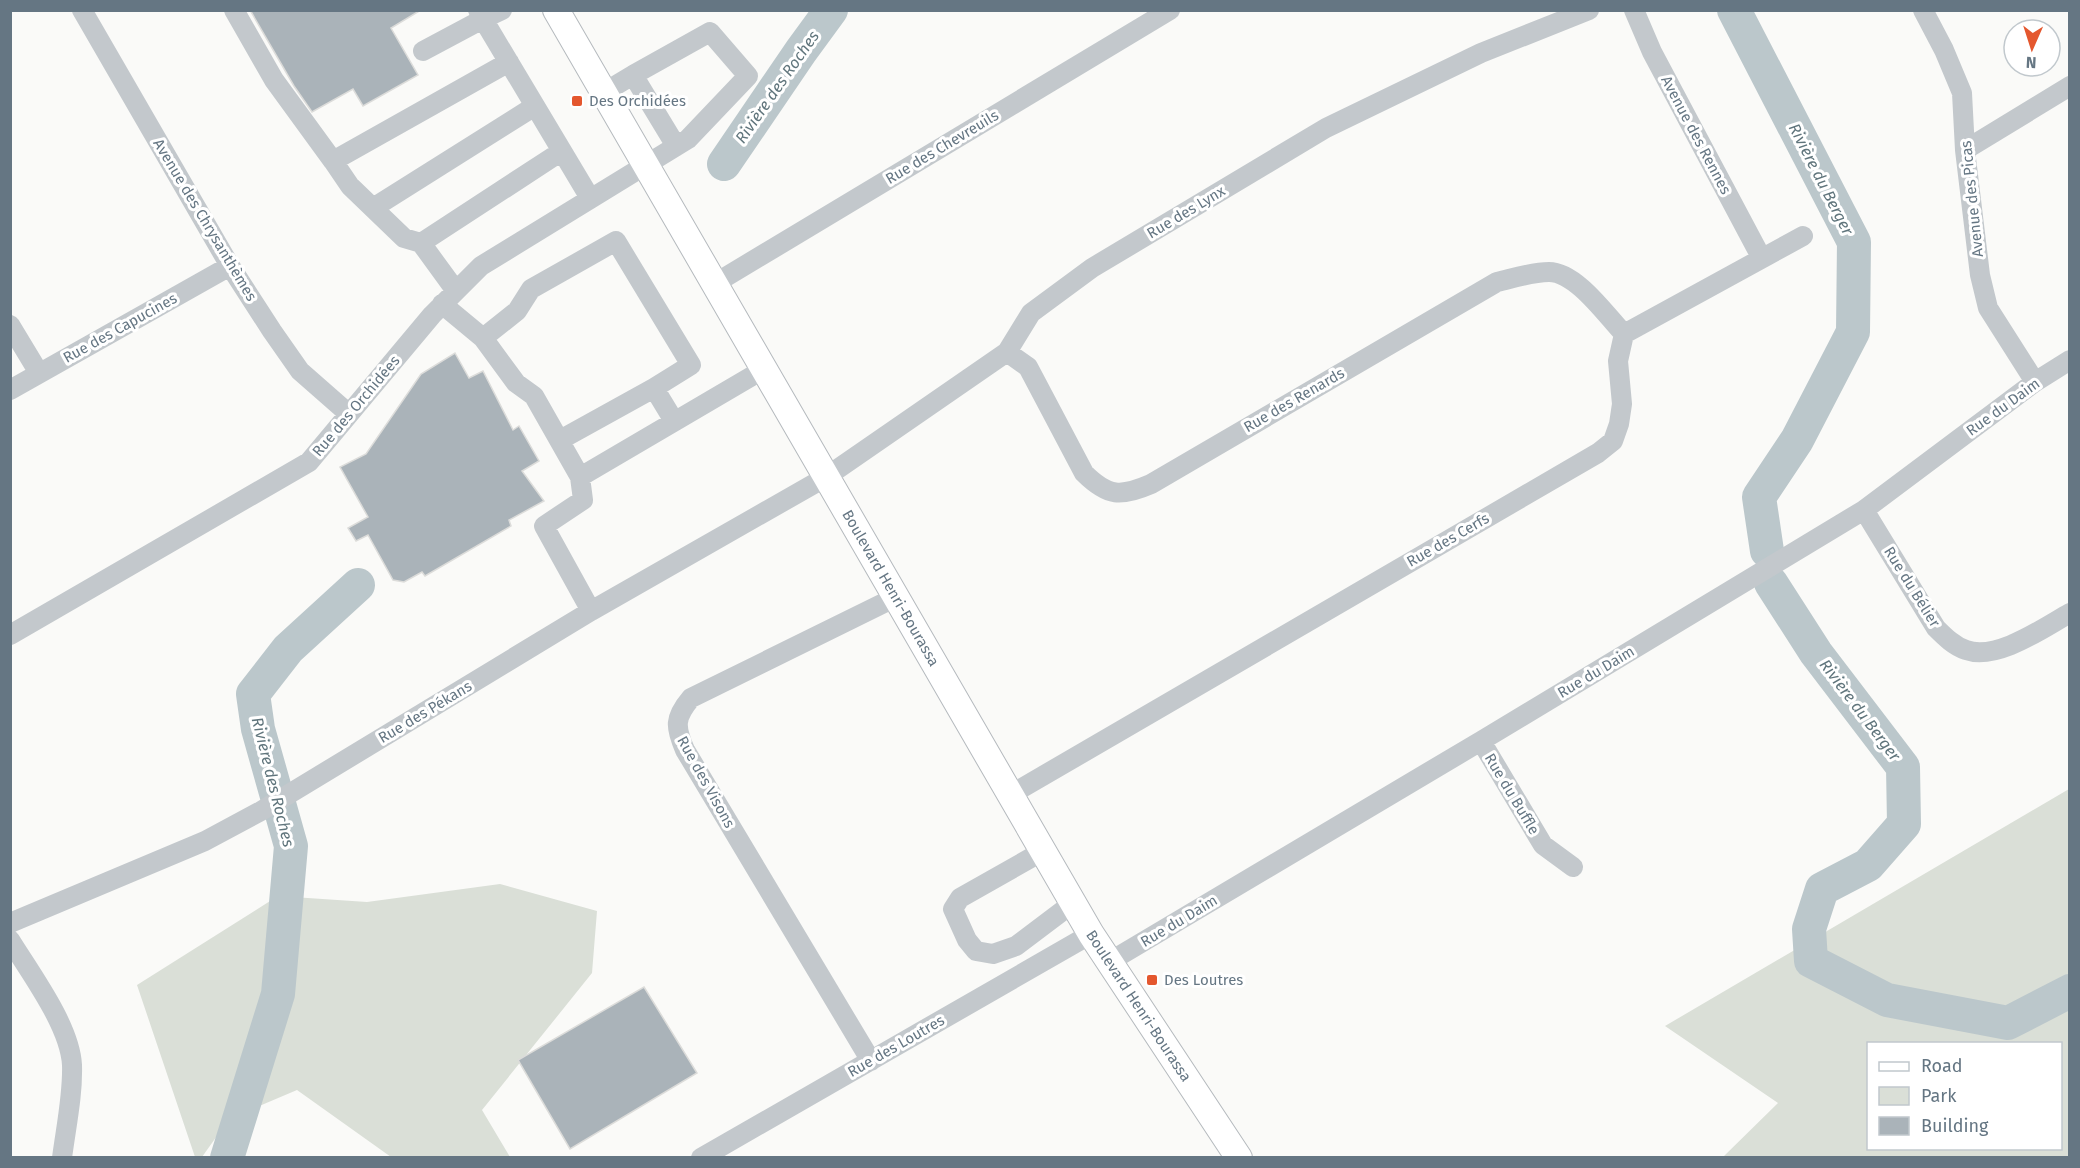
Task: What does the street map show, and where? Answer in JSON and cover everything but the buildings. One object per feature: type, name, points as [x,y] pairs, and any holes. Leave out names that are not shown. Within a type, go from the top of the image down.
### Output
[{"type":"main road","name":"Boulevard Henri-Bourassa","points":[[556,10],[1091,934],[1231,1155]]},
{"type":"street","name":"Avenue des Chrysanthèmes","points":[[82,10],[230,266],[300,371],[349,414]]},
{"type":"street","points":[[234,10],[274,80],[350,186],[404,238],[421,243],[449,297],[516,383],[534,396],[580,477],[583,500],[544,526],[591,611]]},
{"type":"street","points":[[423,51],[480,15],[502,10]]},
{"type":"street","name":"Rue des Chevreuils","points":[[714,284],[1170,10]]},
{"type":"street","name":"Rue des Lynx","points":[[826,477],[1007,352],[1031,313],[1092,268],[1326,128],[1481,53],[1588,10]]},
{"type":"street","name":"Avenue des Rennes","points":[[1634,10],[1652,52],[1761,257]]},
{"type":"street","name":"Avenue des Picas","points":[[1923,10],[1944,50],[1962,93],[1965,150],[1980,275],[1988,308],[2035,382]]},
{"type":"street","points":[[480,15],[590,198]]},
{"type":"street","name":"Rue des Orchidées","points":[[10,635],[309,462],[449,297],[481,266],[688,139],[748,76],[710,32],[633,75]]},
{"type":"street","points":[[333,161],[509,62]]},
{"type":"street","points":[[603,93],[633,75],[676,146]]},
{"type":"street","points":[[1965,150],[2070,86]]},
{"type":"street","points":[[373,208],[535,106]]},
{"type":"street","points":[[421,243],[562,151]]},
{"type":"street","points":[[1624,334],[1803,236]]},
{"type":"street","points":[[483,338],[518,311],[531,289],[616,241],[691,365],[560,440]]},
{"type":"street","name":"Rue des Capucines","points":[[10,390],[230,266]]},
{"type":"street","name":"Rue des Renards","points":[[1007,352],[1028,367],[1084,473],[1098,487],[1113,493],[1131,493],[1161,478],[1497,282],[1527,274],[1551,272],[1574,280],[1624,334]]},
{"type":"street","points":[[10,325],[39,373]]},
{"type":"street","name":"Rue des Cerfs","points":[[1010,795],[1598,453],[1613,441],[1619,424],[1622,404],[1618,361],[1624,334]]},
{"type":"street","name":"Rue du Daim","points":[[1109,962],[1864,510],[2035,382],[2070,360]]},
{"type":"street","points":[[580,477],[764,369]]},
{"type":"street","points":[[654,388],[675,422]]},
{"type":"street","name":"Rue des Pékans","points":[[10,923],[205,841],[261,811],[591,611],[826,477]]},
{"type":"street","name":"Rue du Bélier","points":[[1864,510],[1936,628],[1952,643],[1968,651],[1990,652],[2017,642],[2070,613]]},
{"type":"street","name":"Rue des Visons","points":[[871,1061],[685,750],[677,724],[680,710],[691,698],[896,597]]},
{"type":"street","name":"Rue du Buffle","points":[[1480,741],[1543,845],[1573,867]]},
{"type":"street","points":[[1043,851],[960,898],[953,909],[967,940],[976,951],[993,954],[1016,946],[1073,903]]},
{"type":"street","name":"Rue des Loutres","points":[[701,1158],[1091,934]]},
{"type":"street","points":[[10,940],[63,1027],[69,1046],[72,1064],[71,1080],[62,1158]]},
{"type":"green space","points":[[2069,789],[2069,1157],[1723,1157],[1778,1103],[1665,1026]]},
{"type":"green space","points":[[500,884],[597,911],[592,973],[482,1110],[510,1157],[391,1157],[297,1090],[229,1119],[202,1157],[195,1157],[137,985],[278,896],[367,902]]},
{"type":"waterway","name":"Rivière des Roches","points":[[724,164],[831,10]]},
{"type":"waterway","name":"Rivière du Berger","points":[[1734,10],[1854,242],[1853,332],[1797,440],[1759,497],[1767,551]]},
{"type":"waterway","name":"Rivière du Berger","points":[[1771,583],[1816,653],[1903,767],[1904,824],[1868,865],[1822,889],[1809,929],[1811,961],[1887,1000],[2008,1023],[2070,991]]},
{"type":"waterway","name":"Rivière des Roches","points":[[227,1158],[278,994],[291,846],[258,729],[253,694],[288,649],[358,585]]},
{"type":"place","name":"Des Orchidées","points":[[577,101]]},
{"type":"place","name":"Des Loutres","points":[[1152,980]]}]
